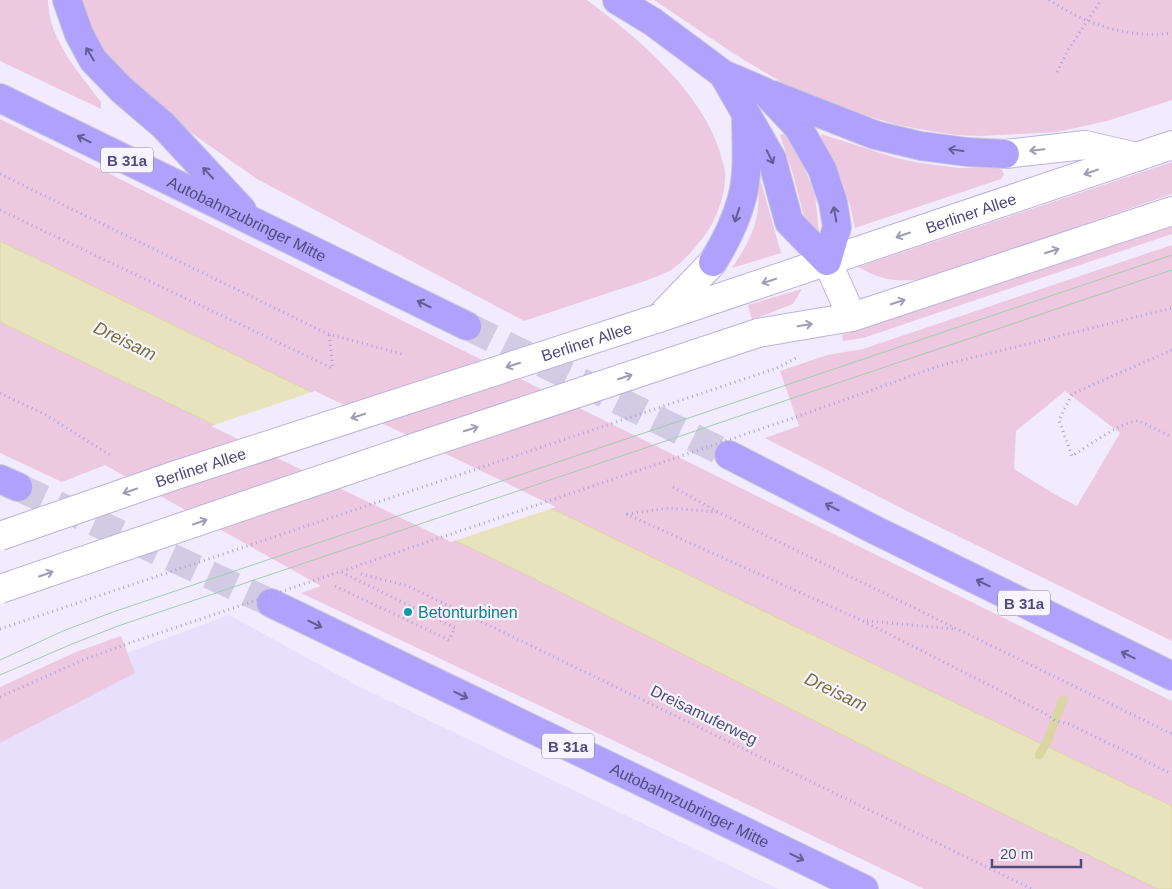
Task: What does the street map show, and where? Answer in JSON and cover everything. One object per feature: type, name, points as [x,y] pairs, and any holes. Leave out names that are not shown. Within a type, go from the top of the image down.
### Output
[{"type":"highway","points":[[67,0],[79,34],[93,60],[122,90],[164,125],[253,222]]},
{"type":"highway","points":[[616,0],[652,22],[723,74],[765,92],[875,135],[921,146],[967,152],[1005,154]]},
{"type":"highway","points":[[723,74],[772,160],[790,222],[827,261]]},
{"type":"highway","points":[[765,92],[798,127],[822,169],[833,202],[837,227],[827,261]]},
{"type":"highway","name":"Autobahnzubringer Mitte","points":[[0,98],[467,326]]},
{"type":"highway","points":[[713,262],[730,233],[742,196],[746,163],[746,114]]},
{"type":"highway","name":"B 31a","points":[[729,455],[1172,676]]},
{"type":"highway","name":"Autobahnzubringer Mitte","points":[[271,603],[864,889]]},
{"type":"main road","points":[[1005,154],[1085,145],[1137,157]]},
{"type":"main road","name":"Berliner Allee","points":[[0,536],[176,475],[659,318],[1172,145]]},
{"type":"main road","points":[[0,589],[758,333],[852,317],[1172,211]]},
{"type":"main road","points":[[827,261],[852,317]]},
{"type":"main road","points":[[659,318],[713,262]]},
{"type":"path","points":[[1049,0],[1088,22],[1118,31],[1157,35],[1172,33]]},
{"type":"path","points":[[1057,72],[1068,50],[1101,0]]},
{"type":"path","points":[[0,174],[328,334],[402,354]]},
{"type":"path","points":[[0,210],[334,369],[328,334]]},
{"type":"path","points":[[0,697],[83,660],[124,645],[796,417],[939,366],[1172,308]]},
{"type":"path","points":[[1172,350],[1072,394],[1059,420],[1072,456],[1115,429],[1134,420],[1139,420],[1172,437]]},
{"type":"path","points":[[0,629],[777,368],[803,355]]},
{"type":"path","points":[[0,393],[46,415],[110,455]]},
{"type":"path","points":[[673,487],[720,513],[1172,734]]},
{"type":"path","points":[[720,513],[669,508],[626,514],[864,621],[1044,713],[1056,721],[1069,724],[1172,774]]},
{"type":"path","points":[[335,586],[449,640],[455,628],[342,572]]},
{"type":"path","name":"Dreisamuferweg","points":[[361,574],[408,586],[1032,889]]},
{"type":"path","points":[[864,621],[958,629]]},
{"type":"shaded area","points":[[0,0],[48,0],[53,29],[59,42],[74,67],[101,102],[101,109],[0,61]]},
{"type":"shaded area","points":[[79,0],[587,0],[646,48],[683,87],[698,108],[711,129],[725,169],[725,184],[721,203],[706,234],[688,255],[671,270],[643,282],[524,321],[257,179],[180,125],[114,65],[94,37]]},
{"type":"shaded area","points":[[654,0],[1172,0],[1172,100],[1107,121],[1057,132],[980,136],[930,131],[856,113],[783,83],[739,57]]},
{"type":"shaded area","points":[[0,119],[399,319],[1172,701],[1172,806],[792,625],[0,241]]},
{"type":"shaded area","points":[[788,132],[815,194],[819,232],[813,235],[805,221],[793,174],[780,135]]},
{"type":"shaded area","points":[[821,134],[896,158],[960,168],[996,167],[1002,170],[1004,175],[1001,179],[855,228],[841,178],[822,141]]},
{"type":"shaded area","points":[[1172,162],[1172,194],[927,278],[891,280],[858,267]]},
{"type":"shaded area","points":[[761,182],[781,253],[732,268],[754,228],[758,208],[758,183]]},
{"type":"shaded area","points":[[1172,224],[1172,234],[863,338],[843,341],[842,335]]},
{"type":"shaded area","points":[[1172,245],[1172,641],[907,511],[765,438],[799,426],[780,371],[827,355],[863,349]],"holes":[[[1065,391],[1120,433],[1077,506],[1014,469],[1016,431]]]},
{"type":"shaded area","points":[[802,289],[793,304],[752,320],[748,305]]},
{"type":"shaded area","points":[[0,322],[529,576],[880,754],[1158,889],[924,889],[301,593],[321,586],[105,465],[62,482],[0,453]]},
{"type":"shaded area","points":[[229,615],[358,686],[778,889],[0,889],[0,743],[134,673],[127,653]]},
{"type":"shaded area","points":[[121,636],[135,673],[0,743],[0,687],[76,652]]},
{"type":"water","name":"Dreisam","points":[[0,241],[792,625],[1172,806],[1172,889],[1158,889],[880,754],[529,576],[0,322]]},
{"type":"pier","points":[[315,391],[556,507],[451,542],[211,426]]},
{"type":"waterway","points":[[1039,755],[1047,742],[1063,700]]},
{"type":"tunnel","points":[[467,326],[729,455]]},
{"type":"tunnel","points":[[18,487],[271,603]]},
{"type":"tram line","points":[[0,660],[63,631],[113,612],[1172,255]]},
{"type":"tram line","points":[[0,675],[118,626],[1172,270]]},
{"type":"place","name":"Betonturbinen","points":[[408,612]]}]
